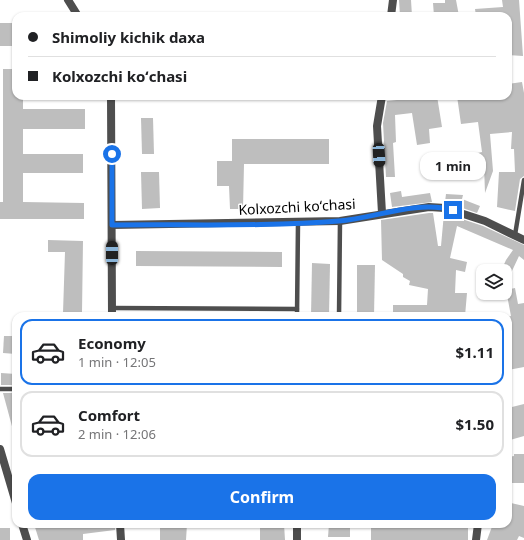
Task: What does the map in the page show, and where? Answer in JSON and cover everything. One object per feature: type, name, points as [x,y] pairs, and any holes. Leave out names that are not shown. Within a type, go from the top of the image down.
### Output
[{"type":"street","points":[[392,12],[393,0]]},
{"type":"street","points":[[71,1],[76,12]]},
{"type":"street","points":[[111,100],[112,312]]},
{"type":"street","points":[[381,100],[377,126],[382,213]]},
{"type":"street","name":"Kolxozchi koʻchasi","points":[[112,225],[298,223],[340,221],[429,206],[445,208],[485,221],[524,240]]},
{"type":"street","points":[[0,449],[12,490]]},
{"type":"street","points":[[23,528],[27,540]]},
{"type":"street","points":[[120,528],[121,540]]},
{"type":"street","points":[[297,528],[297,540]]},
{"type":"street","points":[[476,540],[478,528]]},
{"type":"lane","points":[[515,235],[524,180]]},
{"type":"lane","points":[[339,312],[340,221]]},
{"type":"lane","points":[[112,312],[297,309],[298,223]]},
{"type":"lane","points":[[0,389],[12,389]]},
{"type":"building","points":[[399,0],[411,0],[412,12],[400,12]]},
{"type":"building","points":[[445,0],[456,0],[458,12],[434,12],[433,3],[445,3]]},
{"type":"building","points":[[502,0],[519,0],[523,56],[512,55],[512,12],[475,12],[475,9],[503,7]]},
{"type":"building","points":[[0,23],[12,23],[12,46],[0,46]]},
{"type":"building","points":[[3,69],[12,69],[12,100],[23,100],[23,109],[85,109],[85,129],[23,129],[23,154],[83,154],[83,173],[23,173],[23,202],[84,203],[84,219],[0,219],[0,202],[3,202]]},
{"type":"building","points":[[522,82],[524,93],[524,176],[520,179],[515,211],[497,207],[499,172],[515,172],[514,149],[511,149],[512,132],[490,134],[493,171],[485,193],[484,165],[459,170],[459,172],[430,173],[429,158],[460,157],[482,152],[478,122],[461,124],[458,100],[512,100],[512,83]]},
{"type":"building","points":[[438,100],[442,127],[429,129],[430,143],[417,145],[412,113],[395,115],[396,142],[393,143],[395,177],[386,177],[383,123],[387,101]]},
{"type":"building","points":[[141,118],[153,118],[154,154],[142,154]]},
{"type":"building","points":[[232,139],[329,139],[329,164],[244,164],[243,209],[230,209],[229,186],[217,186],[217,161],[232,161]]},
{"type":"building","points":[[141,172],[159,172],[160,208],[142,209]]},
{"type":"building","points":[[401,191],[402,197],[430,193],[432,202],[392,207],[390,193]]},
{"type":"building","points":[[446,194],[463,195],[462,199],[480,206],[477,213],[445,202]]},
{"type":"building","points":[[429,213],[433,213],[438,246],[441,246],[444,213],[483,226],[524,245],[524,260],[519,256],[512,271],[512,264],[504,264],[513,250],[457,226],[450,258],[467,262],[465,272],[456,270],[455,293],[467,293],[465,312],[393,312],[393,305],[427,305],[428,289],[409,285],[410,281],[403,277],[403,274],[382,260],[381,220]]},
{"type":"building","points":[[48,240],[83,241],[82,312],[63,312],[65,252],[48,252]]},
{"type":"building","points":[[136,251],[282,252],[282,267],[136,266]]},
{"type":"building","points":[[312,263],[330,264],[329,312],[311,312]]},
{"type":"building","points":[[357,265],[375,265],[374,312],[357,312]]},
{"type":"building","points":[[515,288],[518,304],[524,303],[524,367],[512,369],[512,312],[510,312],[508,300],[512,300],[512,289]]},
{"type":"building","points":[[4,336],[12,336],[12,354],[3,353]]},
{"type":"building","points":[[1,373],[12,374],[12,385],[1,385]]},
{"type":"building","points":[[3,393],[12,393],[12,426]]},
{"type":"building","points":[[524,404],[524,436],[512,439],[512,407]]},
{"type":"building","points":[[514,454],[524,454],[524,483],[512,483],[512,456],[514,456]]},
{"type":"building","points":[[512,503],[524,506],[524,538],[519,536],[517,540],[487,540],[492,528],[512,528]]},
{"type":"building","points":[[0,528],[10,528],[10,540],[0,540]]},
{"type":"building","points":[[35,528],[115,528],[115,530],[83,534],[83,540],[39,540]]},
{"type":"building","points":[[160,528],[187,528],[186,540],[160,540]]},
{"type":"building","points":[[260,528],[284,528],[285,540],[260,540]]},
{"type":"building","points":[[329,528],[350,528],[350,537],[328,537]]},
{"type":"building","points":[[371,528],[468,528],[468,540],[371,540]]},
{"type":"route","points":[[112,154],[112,225],[298,223],[340,221],[429,206],[453,210]]}]
